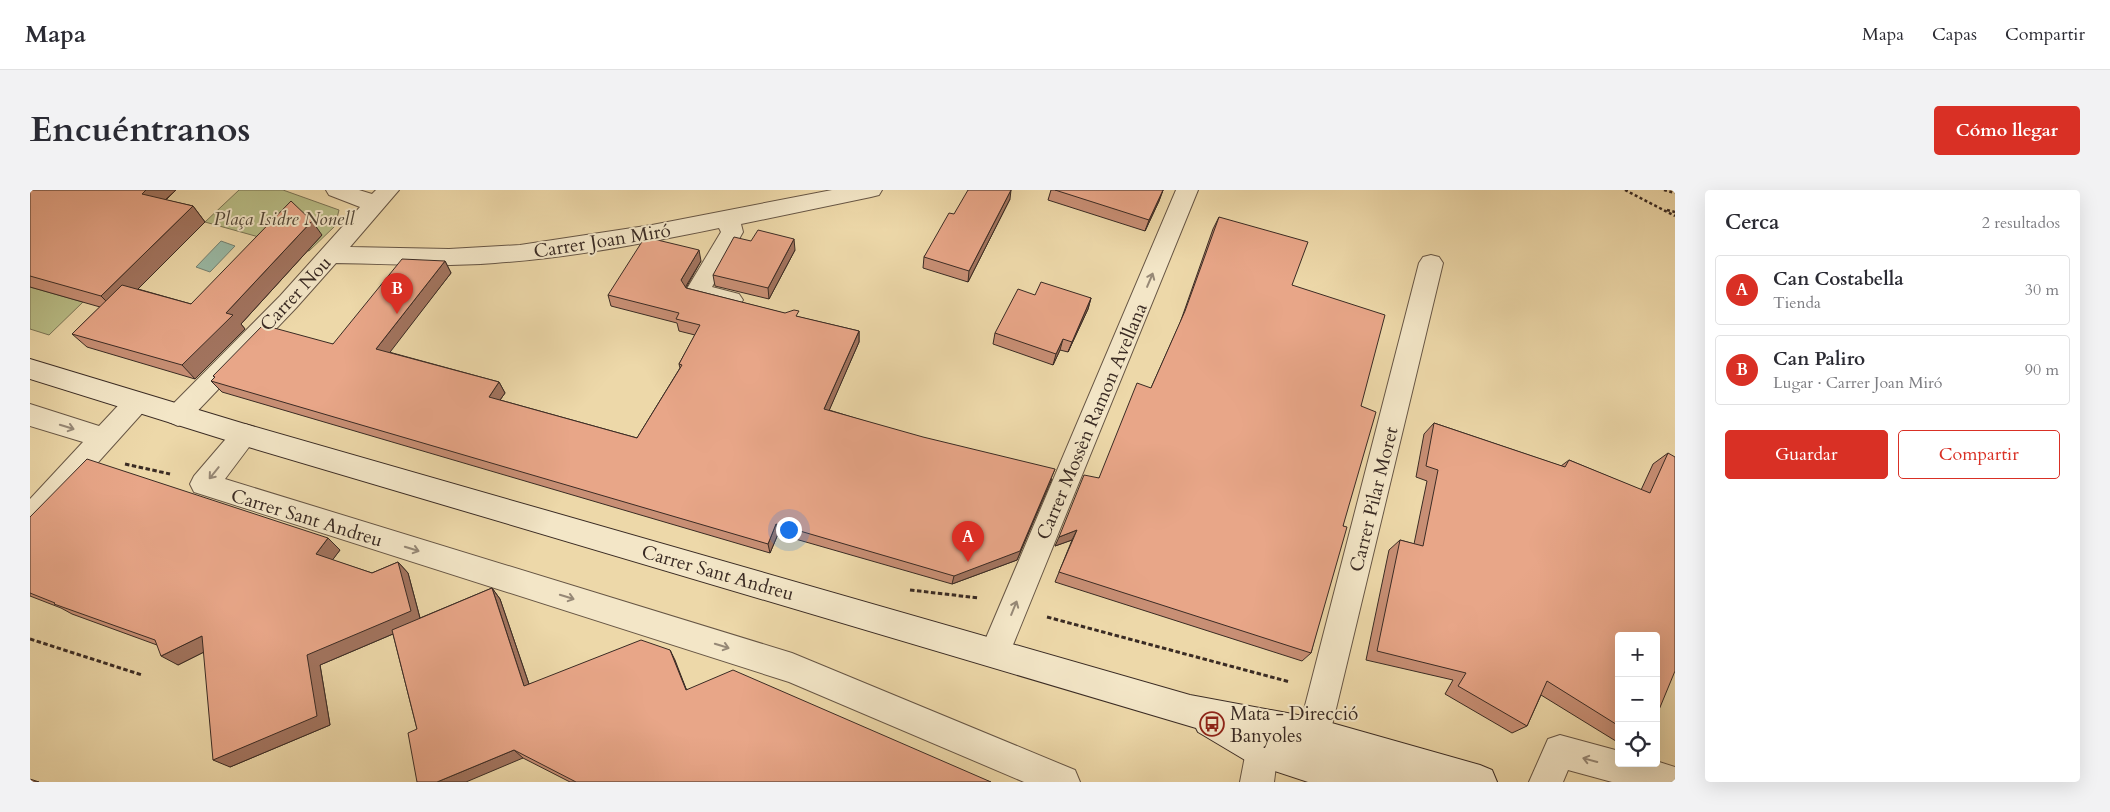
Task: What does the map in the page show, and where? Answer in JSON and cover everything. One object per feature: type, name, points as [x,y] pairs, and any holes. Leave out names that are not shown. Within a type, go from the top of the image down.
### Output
[{"type":"street","points":[[337,190],[382,197]]},
{"type":"street","name":"Carrer Joan Miró","points":[[330,255],[433,257],[518,253],[617,240],[728,219],[798,196],[871,190]]},
{"type":"street","name":"Carrer Mossèn Ramon Avellana","points":[[995,652],[1187,190]]},
{"type":"street","name":"Carrer Nou","points":[[178,415],[330,255],[382,197]]},
{"type":"street","points":[[728,219],[732,232],[697,292],[750,304]]},
{"type":"street","name":"Carrer Pilar Moret","points":[[1311,741],[1325,692],[1431,263]]},
{"type":"street","name":"Carrer Sant Andreu","points":[[30,369],[245,435],[1190,710],[1480,782]]},
{"type":"street","points":[[30,518],[137,402]]},
{"type":"street","points":[[30,415],[104,438]]},
{"type":"street","name":"Carrer Sant Andreu","points":[[245,435],[204,484],[792,668],[1063,782]]},
{"type":"street","name":"Carrer Sant Andreu","points":[[1190,710],[1262,751],[1360,782]]},
{"type":"street","points":[[1257,782],[1262,751],[1311,741],[1426,782]]},
{"type":"street","points":[[1546,782],[1560,751],[1671,782]]},
{"type":"path","points":[[1624,190],[1675,214]]},
{"type":"path","points":[[1664,190],[1675,193]]},
{"type":"path","points":[[908,590],[984,598],[1014,608],[1325,692]]},
{"type":"path","points":[[30,638],[142,675]]},
{"type":"green space","name":"Plaça Isidre Nonell","points":[[239,190],[283,190],[339,210],[335,226],[309,251],[205,222]]},
{"type":"green space","points":[[30,287],[83,302],[49,335],[30,329]]},
{"type":"shaded area","points":[[221,241],[235,246],[210,272],[196,267]]},
{"type":"building","points":[[30,190],[146,190],[142,194],[193,206],[101,296],[30,276]]},
{"type":"building","points":[[968,190],[1011,190],[969,271],[924,257],[949,213],[954,214]]},
{"type":"building","points":[[1055,190],[1163,190],[1149,220]]},
{"type":"building","points":[[291,201],[312,221],[226,313],[233,315],[182,365],[72,334],[122,285],[191,304]]},
{"type":"building","points":[[1219,217],[1308,242],[1292,285],[1385,315],[1361,406],[1376,412],[1343,526],[1347,527],[1311,653],[1059,572],[1077,530],[1059,537],[1084,475],[1099,478],[1137,383],[1151,388],[1185,311]]},
{"type":"building","points":[[758,230],[794,239],[768,288],[713,275],[734,237],[751,241]]},
{"type":"building","points":[[645,237],[699,250],[681,280],[686,288],[785,313],[794,310],[799,311],[796,316],[859,331],[824,409],[923,437],[1055,469],[1020,551],[954,576],[776,524],[768,544],[211,381],[215,377],[213,376],[263,325],[333,344],[402,259],[445,261],[376,349],[499,382],[489,397],[637,438],[682,365],[679,364],[700,325],[676,319],[679,313],[608,295]]},
{"type":"building","points":[[1041,282],[1091,298],[1072,342],[1063,339],[1056,354],[995,333],[1018,289],[1035,295]]},
{"type":"building","points":[[1434,423],[1565,467],[1569,460],[1650,493],[1668,453],[1675,457],[1675,671],[1660,707],[1660,632],[1615,632],[1615,724],[1547,681],[1527,726],[1458,686],[1466,673],[1377,651],[1400,540],[1423,546],[1438,470],[1426,466]]},
{"type":"building","points":[[87,459],[328,538],[316,554],[372,573],[398,562],[411,611],[307,655],[317,716],[213,760],[202,636],[161,656],[155,640],[54,604],[30,593],[30,517]]},
{"type":"building","points":[[492,588],[524,686],[641,640],[670,650],[686,690],[733,670],[991,782],[576,782],[514,750],[437,782],[417,782],[408,733],[417,729],[392,630]]},
{"type":"place","name":"Can Paliro","points":[[397,314]]},
{"type":"place","name":"Can Costabella","points":[[968,562]]},
{"type":"place","name":"Mata - Direcció Banyoles","points":[[1212,724]]}]
